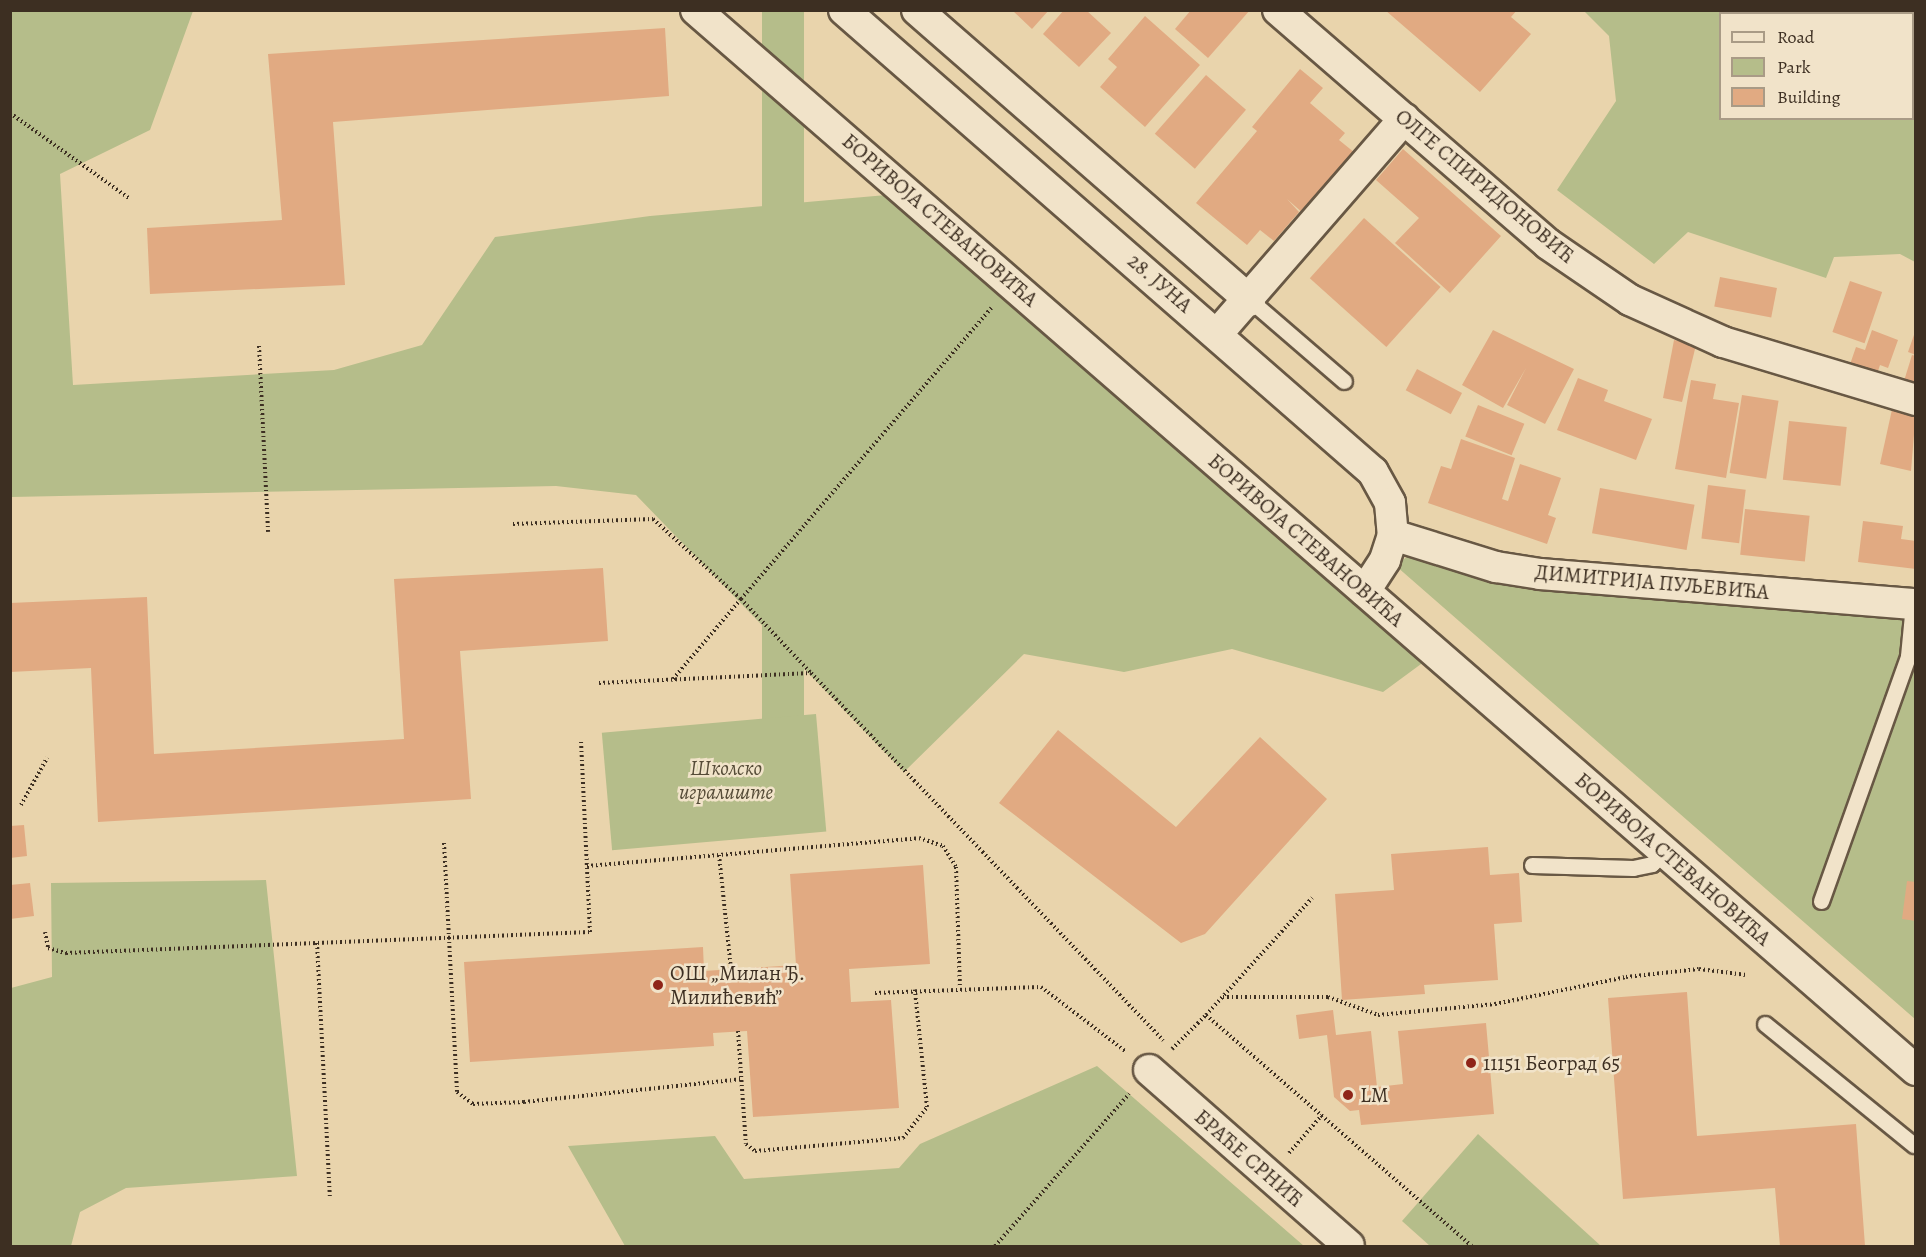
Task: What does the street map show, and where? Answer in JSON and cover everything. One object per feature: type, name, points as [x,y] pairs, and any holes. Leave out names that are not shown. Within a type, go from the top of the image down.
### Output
[{"type":"street","name":"БОРИВОЈА СТЕВАНОВИЋА","points":[[696,10],[1916,1070]]},
{"type":"street","name":"28. ЈУНА","points":[[844,10],[1218,333],[1373,472],[1390,503],[1393,535],[1385,560],[1365,591]]},
{"type":"street","points":[[917,10],[1250,300]]},
{"type":"street","name":"ОЛГЕ СПИРИДОНОВИЋ","points":[[1278,10],[1548,244],[1646,309],[1723,342],[1916,400]]},
{"type":"street","points":[[1218,333],[1250,300],[1404,119]]},
{"type":"street","name":"ДИМИТРИЈА ПУЉЕВИЋА","points":[[1393,535],[1496,567],[1540,574],[1914,604]]},
{"type":"street","name":"БРАЋЕ СРНИЋ","points":[[1149,1070],[1349,1246]]},
{"type":"lane","points":[[1250,300],[1344,381]]},
{"type":"lane","points":[[1821,901],[1908,656],[1914,604]]},
{"type":"lane","points":[[1532,865],[1633,868],[1652,864],[1664,852]]},
{"type":"lane","points":[[1765,1024],[1914,1145]]},
{"type":"path","points":[[10,113],[130,199]]},
{"type":"path","points":[[673,679],[1011,284]]},
{"type":"path","points":[[258,346],[268,532]]},
{"type":"path","points":[[513,524],[653,519],[741,599],[1172,1049]]},
{"type":"path","points":[[599,683],[811,673]]},
{"type":"path","points":[[45,932],[48,948],[66,953],[590,932],[581,739]]},
{"type":"path","points":[[21,806],[47,758]]},
{"type":"path","points":[[587,866],[919,838],[943,846],[956,867],[960,987]]},
{"type":"path","points":[[444,843],[457,1092],[473,1104],[743,1079]]},
{"type":"path","points":[[719,855],[731,969]]},
{"type":"path","points":[[994,1246],[1149,1070],[1206,1015],[1312,898]]},
{"type":"path","points":[[317,943],[330,1198]]},
{"type":"path","points":[[1223,997],[1328,997],[1378,1015],[1495,1004],[1626,976],[1699,969],[1747,975]]},
{"type":"path","points":[[875,993],[960,987],[1041,987],[1149,1070]]},
{"type":"path","points":[[738,1031],[746,1144],[754,1151],[903,1138],[927,1107],[915,990]]},
{"type":"path","points":[[1206,1015],[1472,1246]]},
{"type":"path","points":[[1297,1144],[1322,1115]]},
{"type":"green space","points":[[10,11],[193,11],[150,130],[60,174],[73,385],[334,370],[422,345],[495,237],[650,216],[909,193],[1436,653],[1383,692],[1232,649],[1124,672],[1024,654],[904,772],[636,495],[556,486],[11,497]]},
{"type":"green space","points":[[762,11],[804,11],[804,798],[762,798]]},
{"type":"green space","points":[[1584,11],[1915,11],[1915,262],[1900,254],[1834,257],[1826,278],[1688,232],[1654,264],[1557,190],[1616,101],[1609,36]]},
{"type":"green space","points":[[1424,542],[1461,556],[1915,605],[1915,1019],[1396,566]]},
{"type":"green space","name":"Школско игралиште","points":[[816,714],[826,832],[612,850],[602,733]]},
{"type":"green space","points":[[266,880],[297,1176],[126,1188],[80,1212],[71,1246],[11,1246],[11,988],[52,977],[51,883]]},
{"type":"green space","points":[[1097,1066],[1304,1246],[625,1246],[568,1146],[715,1136],[744,1179],[899,1168],[920,1144]]},
{"type":"green space","points":[[1478,1134],[1601,1246],[1430,1246],[1402,1221]]},
{"type":"building","points":[[1012,10],[1049,10],[1032,29]]},
{"type":"building","points":[[1064,10],[1086,10],[1111,33],[1079,67],[1043,34]]},
{"type":"building","points":[[1191,10],[1250,10],[1208,58],[1175,29]]},
{"type":"building","points":[[1385,10],[1517,10],[1511,17],[1531,34],[1480,92]]},
{"type":"building","points":[[1145,16],[1200,65],[1145,127],[1100,87],[1117,67],[1108,59]]},
{"type":"building","points":[[665,28],[669,96],[333,122],[345,285],[150,294],[147,228],[282,220],[268,54]]},
{"type":"building","points":[[1300,69],[1323,88],[1310,103],[1345,133],[1339,140],[1355,153],[1304,214],[1287,199],[1299,212],[1274,241],[1260,230],[1247,245],[1196,203],[1257,131],[1252,127]]},
{"type":"building","points":[[1206,75],[1246,110],[1195,169],[1155,134]]},
{"type":"building","points":[[1403,149],[1501,236],[1450,293],[1395,243],[1419,218],[1376,180]]},
{"type":"building","points":[[1364,218],[1441,287],[1386,347],[1310,278]]},
{"type":"building","points":[[1720,277],[1777,288],[1771,318],[1714,306]]},
{"type":"building","points":[[1850,281],[1882,292],[1865,343],[1832,332]]},
{"type":"building","points":[[1493,330],[1574,369],[1545,424],[1507,405],[1526,368],[1503,408],[1462,385]]},
{"type":"building","points":[[1872,330],[1898,340],[1888,368],[1880,365],[1874,383],[1847,373],[1856,347],[1865,350]]},
{"type":"building","points":[[1916,332],[1916,355],[1908,352]]},
{"type":"building","points":[[1674,340],[1696,345],[1682,402],[1663,398]]},
{"type":"building","points":[[1912,355],[1916,356],[1916,385],[1904,381]]},
{"type":"building","points":[[1417,369],[1462,393],[1451,414],[1406,390]]},
{"type":"building","points":[[1578,378],[1608,390],[1604,401],[1652,419],[1636,460],[1557,430]]},
{"type":"building","points":[[1691,380],[1716,384],[1713,399],[1739,403],[1726,478],[1675,469]]},
{"type":"building","points":[[1742,395],[1779,401],[1766,479],[1730,473]]},
{"type":"building","points":[[1478,405],[1524,424],[1512,455],[1465,437]]},
{"type":"building","points":[[1893,405],[1916,410],[1911,471],[1880,464]]},
{"type":"building","points":[[1789,421],[1847,427],[1841,486],[1783,480]]},
{"type":"building","points":[[1461,439],[1515,458],[1502,499],[1508,501],[1520,464],[1561,478],[1548,515],[1556,518],[1547,544],[1428,503],[1441,466],[1451,469]]},
{"type":"building","points":[[1708,485],[1746,490],[1739,543],[1701,539]]},
{"type":"building","points":[[1600,488],[1695,505],[1687,550],[1592,533]]},
{"type":"building","points":[[1745,509],[1810,516],[1805,562],[1740,555]]},
{"type":"building","points":[[1863,521],[1903,526],[1901,539],[1916,541],[1916,569],[1858,562]]},
{"type":"building","points":[[603,568],[608,641],[460,651],[471,799],[98,822],[91,668],[10,672],[10,603],[147,597],[154,754],[404,739],[394,579]]},
{"type":"building","points":[[1058,730],[1176,827],[1260,737],[1327,799],[1205,934],[1181,943],[999,803]]},
{"type":"building","points":[[24,825],[27,856],[10,858],[10,826]]},
{"type":"building","points":[[1488,847],[1490,875],[1519,873],[1522,922],[1494,924],[1498,980],[1424,985],[1425,994],[1342,1000],[1335,894],[1394,890],[1391,854]]},
{"type":"building","name":"ОШ „Милан Ђ. Милићевић”","points":[[923,865],[930,964],[849,969],[851,1002],[891,1000],[899,1108],[753,1117],[747,1031],[713,1033],[714,1046],[470,1062],[464,962],[703,947],[704,971],[796,965],[790,874]]},
{"type":"building","points":[[1907,881],[1916,882],[1916,921],[1902,919]]},
{"type":"building","points":[[30,883],[34,916],[10,919],[10,885]]},
{"type":"building","points":[[1687,992],[1697,1136],[1856,1124],[1865,1246],[1780,1246],[1775,1188],[1623,1199],[1608,998]]},
{"type":"building","points":[[1333,1010],[1336,1035],[1371,1031],[1377,1087],[1403,1084],[1398,1031],[1486,1023],[1494,1114],[1361,1125],[1359,1110],[1350,1111],[1334,1097],[1327,1035],[1299,1039],[1296,1015]]},
{"type":"place","name":"ОШ „Милан Ђ. Милићевић”","points":[[658,985]]},
{"type":"place","name":"11151 Београд 65","points":[[1471,1063]]},
{"type":"place","name":"LM","points":[[1348,1095]]}]
